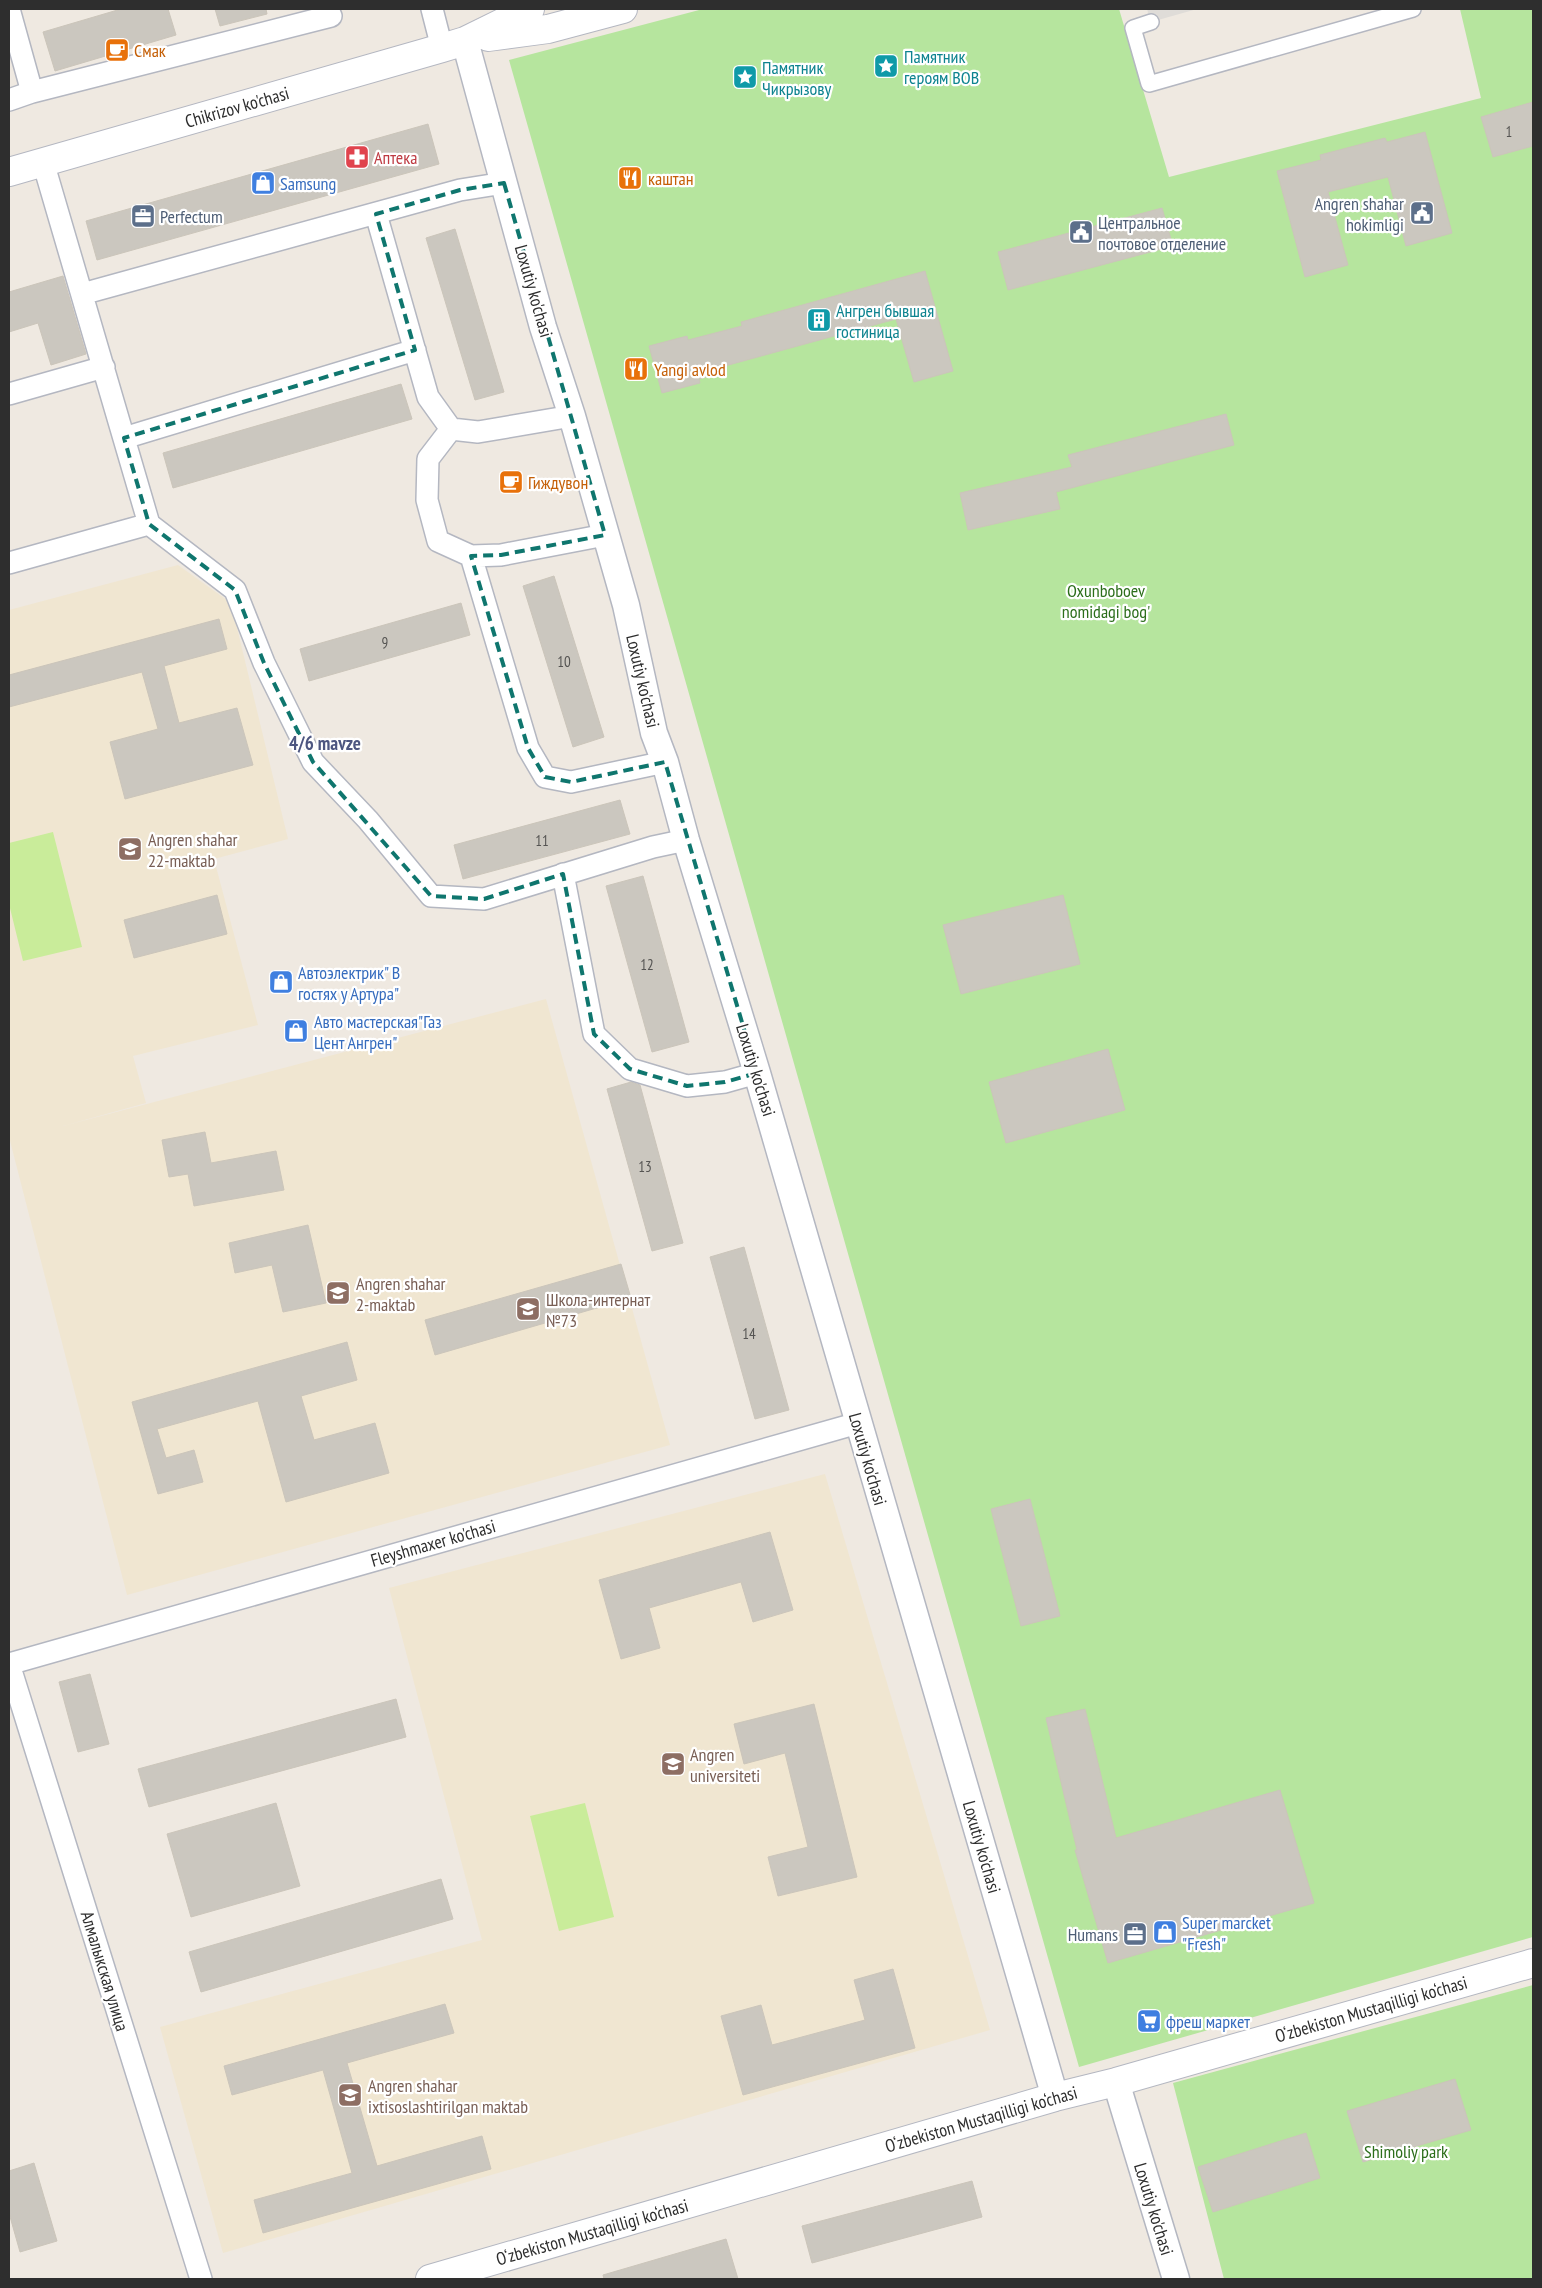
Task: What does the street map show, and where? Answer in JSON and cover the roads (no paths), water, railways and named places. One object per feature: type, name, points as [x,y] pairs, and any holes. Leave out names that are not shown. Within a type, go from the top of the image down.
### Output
[{"type":"main road","name":"Chikrizov ko'chasi","points":[[453,44],[530,9]]},
{"type":"main road","name":"Chikrizov ko'chasi","points":[[9,172],[453,44],[548,29],[623,9]]},
{"type":"main road","name":"O‘zbekiston Mustaqilligi ko‘chasi","points":[[430,2279],[1056,2097],[1116,2082],[1533,1963]]},
{"type":"street","points":[[9,9],[32,92]]},
{"type":"street","points":[[432,9],[453,44]]},
{"type":"street","points":[[1150,22],[1133,28],[1149,84],[1413,9]]},
{"type":"street","points":[[9,100],[32,92],[331,16]]},
{"type":"street","name":"Loxutiy ko'chasi","points":[[453,44],[504,183],[543,327],[572,416],[626,605],[654,733],[665,762],[686,840],[757,1073],[1056,2097]]},
{"type":"street","points":[[43,162],[149,524],[235,590],[264,663],[313,762],[368,820],[431,896],[484,899],[653,846],[686,840]]},
{"type":"street","points":[[82,294],[460,190],[504,183]]},
{"type":"street","points":[[376,214],[428,396],[451,428],[478,432],[572,416]]},
{"type":"street","points":[[124,438],[415,350]]},
{"type":"street","points":[[9,394],[104,367]]},
{"type":"street","points":[[451,428],[428,459],[427,500],[438,541],[471,556],[501,555],[605,535]]},
{"type":"street","points":[[9,563],[149,524]]},
{"type":"street","points":[[471,556],[528,748],[545,776],[571,782],[665,762]]},
{"type":"street","points":[[563,874],[594,1034],[630,1068],[688,1086],[725,1082],[757,1073]]},
{"type":"street","name":"Fleyshmaxer ko'chasi","points":[[9,1664],[858,1423]]},
{"type":"street","name":"Алмалыкская улица","points":[[9,1664],[201,2279]]},
{"type":"street","name":"Loxutiy ko'chasi","points":[[1116,2082],[1176,2279]]},
{"type":"place","name":"Смак","points":[[117,50]]},
{"type":"place","name":"Памятник героям ВОВ","points":[[886,66]]},
{"type":"place","name":"Памятник Чикрызову","points":[[745,77]]},
{"type":"place","name":"Аптека","points":[[357,157]]},
{"type":"place","name":"каштан","points":[[630,178]]},
{"type":"place","name":"Samsung","points":[[263,183]]},
{"type":"place","name":"Angren shahar hokimligi","points":[[1422,213]]},
{"type":"place","name":"Perfectum","points":[[143,216]]},
{"type":"place","name":"Центральное почтовое отделение","points":[[1081,232]]},
{"type":"place","name":"Ангрен бывшая гостиница","points":[[819,320]]},
{"type":"place","name":"Yangi avlod","points":[[636,369]]},
{"type":"place","name":"Гиждувон","points":[[511,482]]},
{"type":"place","name":"Angren shahar 22-maktab","points":[[130,849]]},
{"type":"place","name":"Автоэлектрик\" В гостях у Артура\"","points":[[281,982]]},
{"type":"place","name":"Авто мастерская\"Газ Цент Ангрен\"","points":[[296,1031]]},
{"type":"place","name":"Angren shahar 2-maktab","points":[[338,1293]]},
{"type":"place","name":"Школа-интернат №73","points":[[528,1309]]},
{"type":"place","name":"Angren universiteti","points":[[673,1764]]},
{"type":"place","name":"Super marcket \"Fresh\"","points":[[1165,1932]]},
{"type":"place","name":"Humans","points":[[1135,1934]]},
{"type":"place","name":"фреш маркет","points":[[1149,2021]]},
{"type":"place","name":"Angren shahar ixtisoslashtirilgan maktab","points":[[350,2095]]},
{"type":"district","name":"4/6 mavze","points":[[325,743]]},
{"type":"park label","name":"Oxunboboev nomidagi bog'","points":[[1106,600]]},
{"type":"park label","name":"Shimoliy park","points":[[1406,2151]]}]
